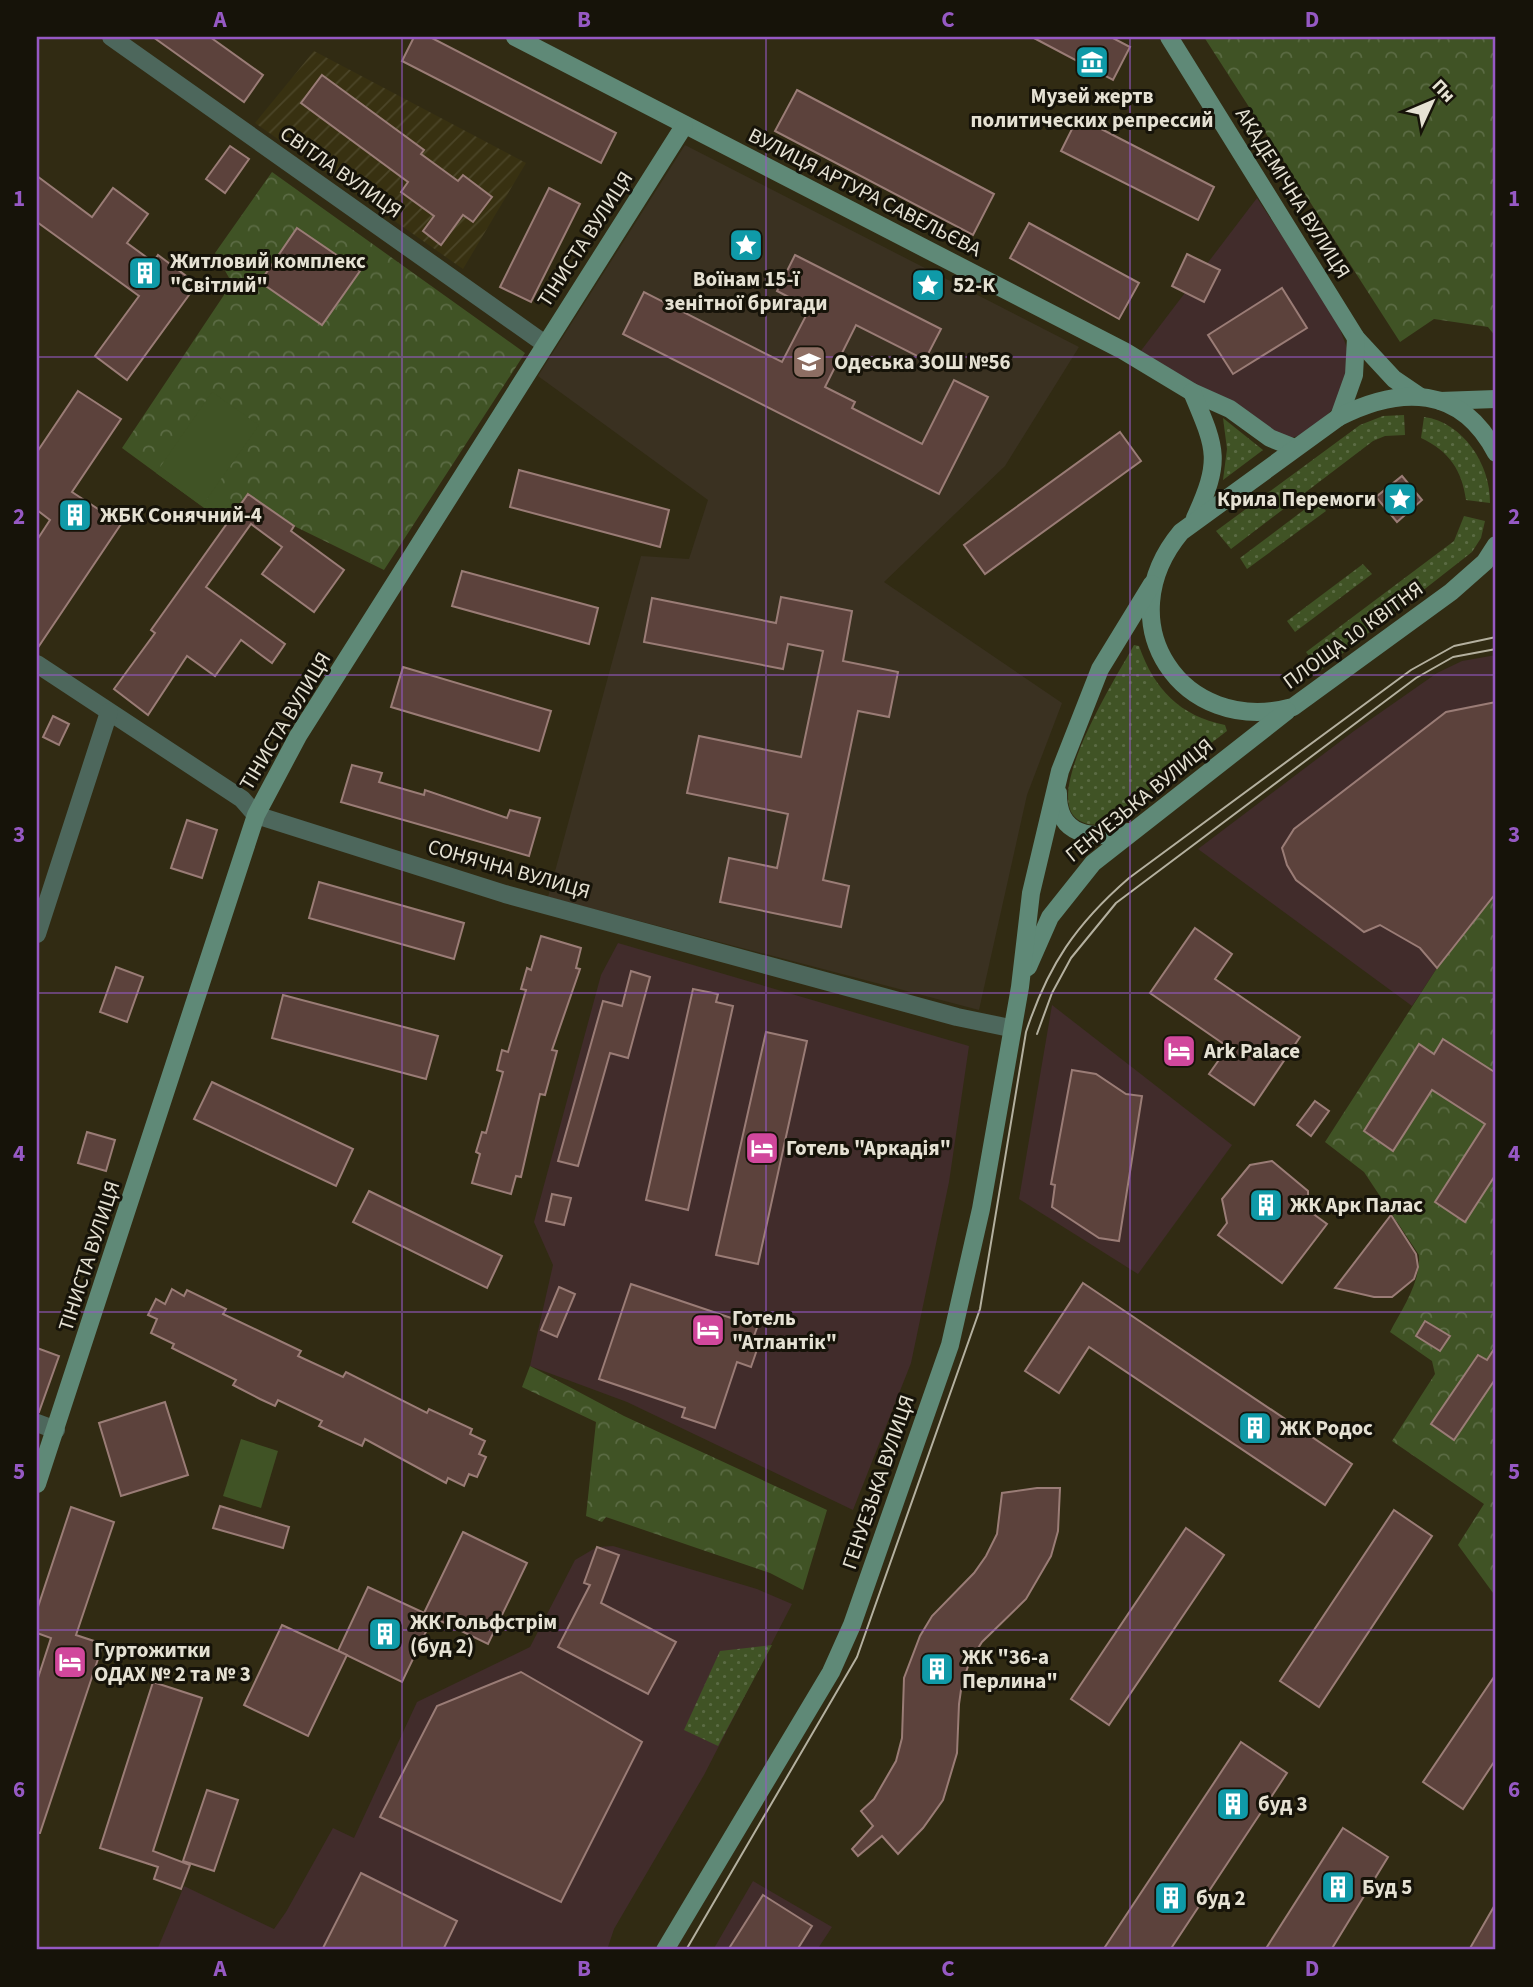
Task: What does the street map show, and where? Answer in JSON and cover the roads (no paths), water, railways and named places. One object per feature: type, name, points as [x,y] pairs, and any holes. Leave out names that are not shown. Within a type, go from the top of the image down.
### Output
[{"type":"main road","name":"ВУЛИЦЯ АРТУРА САВЕЛЬЄВА","points":[[515,37],[1066,320],[1192,393],[1230,409],[1270,438],[1295,448]]},
{"type":"main road","name":"АКАДЕМІЧНА ВУЛИЦЯ","points":[[1169,37],[1356,338],[1394,379],[1419,396]]},
{"type":"main road","name":"ТІНИСТА ВУЛИЦЯ","points":[[37,1484],[256,816],[298,736],[684,126]]},
{"type":"main road","points":[[1339,417],[1354,375],[1356,338]]},
{"type":"main road","points":[[1192,393],[1214,450],[1208,491],[1194,520]]},
{"type":"main road","name":"ПЛОЩА 10 КВІТНЯ","points":[[1496,453],[1490,441],[1467,417],[1438,401],[1419,396],[1381,398],[1339,417],[1194,520],[1168,547],[1152,583],[1151,625],[1166,664],[1186,687],[1212,704],[1252,714],[1293,707],[1490,566],[1496,545]]},
{"type":"main road","points":[[1438,401],[1496,400]]},
{"type":"main road","name":"ГЕНУЕЗЬКА ВУЛИЦЯ","points":[[665,1950],[831,1672],[852,1625],[950,1345],[981,1209],[1010,1028],[1020,987],[1031,893],[1060,771],[1100,669],[1152,583]]},
{"type":"main road","name":"ГЕНУЕЗЬКА ВУЛИЦЯ","points":[[1020,987],[1050,917],[1072,886],[1093,863],[1293,707]]},
{"type":"main road","points":[[1060,771],[1059,811],[1069,825],[1091,835],[1132,831]]},
{"type":"street","name":"СВІТЛА ВУЛИЦЯ","points":[[111,37],[545,344]]},
{"type":"street","name":"СОНЯЧНА ВУЛИЦЯ","points":[[37,664],[242,799],[256,816],[505,894],[957,1017],[1010,1028]]},
{"type":"street","points":[[37,934],[108,712]]},
{"type":"street","points":[[37,1423],[56,1430]]},
{"type":"tram line","points":[[686,1950],[857,1657],[980,1309],[1026,1032],[1054,966],[1079,929],[1129,878],[1411,670],[1454,646],[1496,637]]},
{"type":"tram line","points":[[1037,1034],[1052,993],[1071,958],[1116,903],[1416,678],[1453,657],[1496,649]]},
{"type":"place","name":"Музей жертв политических репрессий","points":[[1092,62]]},
{"type":"place","name":"Воїнам 15-ї зенітної бригади","points":[[746,245]]},
{"type":"place","name":"Житловий комплекс \"Світлий\"","points":[[145,273]]},
{"type":"place","name":"52-К","points":[[928,285]]},
{"type":"place","name":"Одеська ЗОШ №56","points":[[809,362]]},
{"type":"place","name":"Крила Перемоги","points":[[1400,499]]},
{"type":"place","name":"ЖБК Сонячний-4","points":[[75,515]]},
{"type":"place","name":"Ark Palace","points":[[1179,1051]]},
{"type":"place","name":"Готель \"Аркадія\"","points":[[762,1148]]},
{"type":"place","name":"ЖК Арк Палас","points":[[1266,1205]]},
{"type":"place","name":"Готель \"Атлантік\"","points":[[708,1330]]},
{"type":"place","name":"ЖК Родос","points":[[1255,1428]]},
{"type":"place","name":"ЖК Гольфстрім (буд 2)","points":[[385,1634]]},
{"type":"place","name":"Гуртожитки ОДАХ № 2 та № 3","points":[[70,1662]]},
{"type":"place","name":"ЖК \"36-а Перлина\"","points":[[937,1669]]},
{"type":"place","name":"буд 3","points":[[1233,1804]]},
{"type":"place","name":"Буд 5","points":[[1338,1887]]},
{"type":"place","name":"буд 2","points":[[1171,1898]]}]
